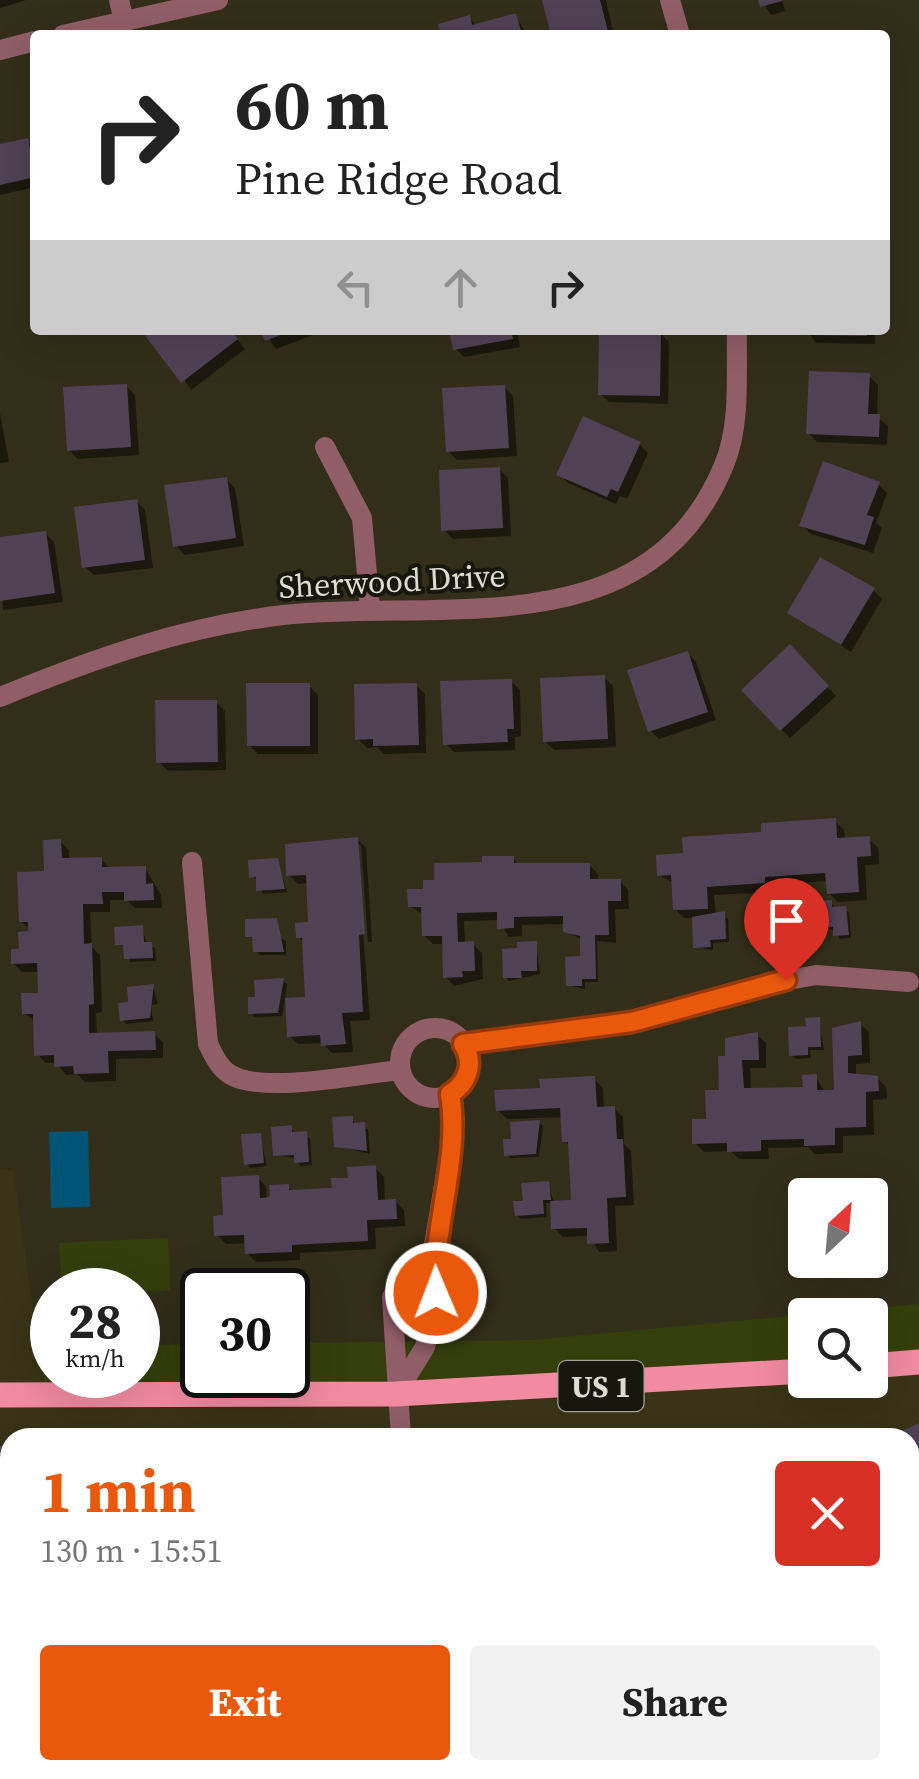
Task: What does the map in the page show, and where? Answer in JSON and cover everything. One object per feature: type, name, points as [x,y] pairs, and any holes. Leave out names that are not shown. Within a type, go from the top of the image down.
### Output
[{"type":"main road","points":[[888,1365],[919,1362]]},
{"type":"main road","name":"US 1","points":[[0,1395],[396,1394],[592,1386],[788,1371]]},
{"type":"street","points":[[75,30],[121,10],[218,0]]},
{"type":"street","points":[[670,0],[679,30]]},
{"type":"street","points":[[0,50],[30,43]]},
{"type":"street","name":"Sherwood Drive","points":[[0,697],[148,640],[281,616],[370,608],[469,612],[590,594],[657,560],[688,530],[725,464],[736,402],[737,335]]},
{"type":"street","points":[[325,448],[362,518],[370,608]]},
{"type":"street","points":[[192,862],[208,1044],[217,1062],[230,1075],[255,1084],[400,1070]]},
{"type":"street","points":[[463,1044],[632,1022],[756,986],[816,975],[909,982]]},
{"type":"street","points":[[422,1030],[447,1030],[463,1044],[469,1055],[468,1073],[450,1094],[438,1098],[421,1096],[407,1085],[400,1070],[401,1053],[422,1030]]},
{"type":"street","points":[[396,1394],[425,1347],[436,1293],[433,1251],[454,1120],[450,1094]]},
{"type":"street","points":[[400,1428],[392,1298],[411,1268],[433,1251]]},
{"type":"shaded area","points":[[0,1170],[13,1170],[30,1287],[30,1398],[310,1398],[310,1392],[788,1382],[788,1398],[888,1398],[888,1373],[919,1371],[919,1428],[0,1428]]},
{"type":"green space","points":[[168,1238],[170,1291],[160,1291],[160,1268],[61,1268],[59,1243]]},
{"type":"green space","points":[[919,1304],[919,1371],[888,1373],[888,1307]]},
{"type":"green space","points":[[788,1316],[788,1378],[310,1391],[310,1343],[531,1340]]},
{"type":"green space","points":[[180,1344],[180,1394],[160,1395],[160,1345]]},
{"type":"water","points":[[88,1131],[90,1207],[51,1208],[49,1132]]},
{"type":"building","points":[[542,0],[600,0],[608,30],[550,30]]},
{"type":"building","points":[[758,0],[782,0],[782,1],[760,7]]},
{"type":"building","points":[[516,13],[521,30],[440,30],[438,24],[470,15],[472,25]]},
{"type":"building","points":[[28,138],[30,178],[0,185],[0,144]]},
{"type":"building","points":[[145,335],[235,335],[238,339],[181,383]]},
{"type":"building","points":[[450,335],[512,335],[513,339],[453,350]]},
{"type":"building","points":[[599,335],[661,335],[660,396],[598,395]]},
{"type":"building","points":[[809,371],[870,373],[868,414],[880,414],[879,437],[806,434]]},
{"type":"building","points":[[127,384],[131,447],[67,451],[63,387]]},
{"type":"building","points":[[505,385],[509,448],[446,452],[442,388]]},
{"type":"building","points":[[583,416],[641,442],[618,492],[611,489],[607,497],[556,475]]},
{"type":"building","points":[[823,461],[880,482],[867,515],[874,517],[865,545],[799,526]]},
{"type":"building","points":[[500,467],[503,528],[441,531],[439,470]]},
{"type":"building","points":[[227,477],[236,538],[173,547],[164,485]]},
{"type":"building","points":[[137,499],[145,560],[82,568],[74,507]]},
{"type":"building","points":[[46,531],[55,593],[0,601],[0,537]]},
{"type":"building","points":[[820,557],[875,588],[841,645],[787,613]]},
{"type":"building","points":[[790,644],[829,686],[780,731],[741,690]]},
{"type":"building","points":[[688,651],[708,712],[648,732],[627,670]]},
{"type":"building","points":[[605,675],[608,739],[543,742],[540,678]]},
{"type":"building","points":[[512,679],[514,729],[507,729],[508,742],[443,745],[440,681]]},
{"type":"building","points":[[246,683],[310,683],[310,746],[247,746]]},
{"type":"building","points":[[417,683],[419,745],[373,746],[373,739],[355,740],[354,684]]},
{"type":"building","points":[[155,700],[217,700],[218,762],[156,763]]},
{"type":"building","points":[[836,818],[837,838],[870,836],[871,856],[857,857],[859,892],[827,894],[825,873],[765,877],[765,883],[707,887],[708,909],[673,910],[671,875],[657,876],[656,855],[683,853],[682,837],[761,832],[761,823]]},
{"type":"building","points":[[358,837],[365,934],[359,935],[363,1012],[342,1013],[346,1044],[321,1046],[320,1035],[287,1037],[285,998],[305,997],[302,938],[296,938],[295,923],[308,922],[306,875],[286,876],[285,844]]},
{"type":"building","points":[[61,839],[62,858],[102,857],[102,867],[146,866],[146,884],[153,883],[154,900],[124,901],[124,892],[102,892],[103,904],[83,904],[84,944],[92,943],[94,1004],[89,1005],[89,1033],[155,1031],[156,1050],[108,1051],[109,1073],[74,1074],[73,1066],[54,1067],[54,1055],[34,1056],[33,1014],[22,1014],[21,993],[38,993],[37,963],[11,964],[11,949],[19,949],[18,932],[28,931],[28,922],[19,922],[17,872],[44,871],[43,840]]},
{"type":"building","points":[[482,856],[514,856],[514,863],[590,863],[590,879],[621,879],[621,901],[608,901],[609,935],[595,935],[596,979],[582,979],[582,986],[566,986],[565,957],[580,956],[580,936],[563,932],[563,916],[514,917],[514,928],[497,929],[497,912],[457,913],[458,942],[474,941],[475,971],[462,971],[463,977],[443,978],[442,936],[422,936],[421,907],[408,907],[407,889],[423,889],[423,880],[434,880],[434,863],[482,862]]},
{"type":"building","points":[[278,858],[285,889],[256,891],[256,877],[249,878],[248,860]]},
{"type":"building","points":[[786,900],[788,930],[753,938],[752,909],[768,908],[768,901]]},
{"type":"building","points":[[832,900],[832,907],[846,906],[849,935],[833,936],[833,927],[814,928],[812,901]]},
{"type":"building","points":[[725,911],[726,939],[710,940],[711,947],[693,948],[692,917]]},
{"type":"building","points":[[277,918],[284,952],[253,952],[252,937],[245,937],[245,919]]},
{"type":"building","points":[[143,925],[144,942],[152,942],[153,958],[124,959],[123,945],[115,945],[114,927]]},
{"type":"building","points":[[537,941],[537,971],[521,971],[522,978],[503,978],[502,949],[517,948],[517,942]]},
{"type":"building","points":[[284,978],[278,1013],[248,1014],[248,997],[255,997],[254,980]]},
{"type":"building","points":[[154,984],[150,1018],[120,1021],[118,1003],[128,1002],[127,987]]},
{"type":"building","points":[[820,1017],[821,1047],[808,1047],[808,1055],[789,1056],[788,1027],[806,1026],[805,1018]]},
{"type":"building","points":[[861,1021],[862,1055],[848,1056],[848,1073],[878,1076],[879,1091],[866,1092],[866,1127],[835,1128],[835,1145],[804,1146],[804,1139],[761,1140],[761,1151],[727,1152],[727,1143],[692,1144],[692,1119],[706,1119],[705,1090],[719,1090],[718,1056],[725,1056],[725,1038],[758,1032],[759,1060],[742,1060],[744,1088],[803,1087],[802,1075],[817,1074],[817,1090],[834,1090],[832,1028]]},
{"type":"building","points":[[595,1076],[597,1107],[615,1106],[617,1139],[623,1139],[626,1197],[607,1198],[609,1243],[587,1244],[587,1228],[551,1229],[550,1201],[571,1200],[568,1142],[562,1142],[560,1108],[496,1111],[494,1090],[540,1088],[539,1079]]},
{"type":"building","points":[[353,1116],[353,1123],[365,1122],[367,1151],[334,1147],[332,1117]]},
{"type":"building","points":[[540,1120],[536,1154],[504,1156],[503,1139],[511,1139],[510,1122]]},
{"type":"building","points":[[292,1125],[292,1132],[307,1131],[309,1162],[294,1163],[294,1155],[273,1156],[271,1127]]},
{"type":"building","points":[[261,1133],[264,1163],[244,1165],[241,1134]]},
{"type":"building","points":[[376,1165],[378,1200],[396,1199],[397,1219],[367,1220],[368,1241],[292,1245],[292,1252],[245,1254],[244,1235],[214,1236],[213,1216],[223,1215],[221,1177],[259,1175],[260,1198],[270,1197],[269,1185],[289,1184],[289,1190],[332,1188],[331,1178],[348,1178],[347,1167]]},
{"type":"building","points":[[549,1181],[551,1200],[543,1200],[544,1214],[515,1216],[513,1201],[523,1201],[521,1183]]},
{"type":"building","points":[[410,1302],[412,1311],[418,1310],[419,1322],[405,1318],[404,1303]]},
{"type":"route","points":[[436,1293],[433,1251],[454,1120],[450,1094],[463,1084],[470,1067],[463,1044],[632,1022],[786,980]]}]
